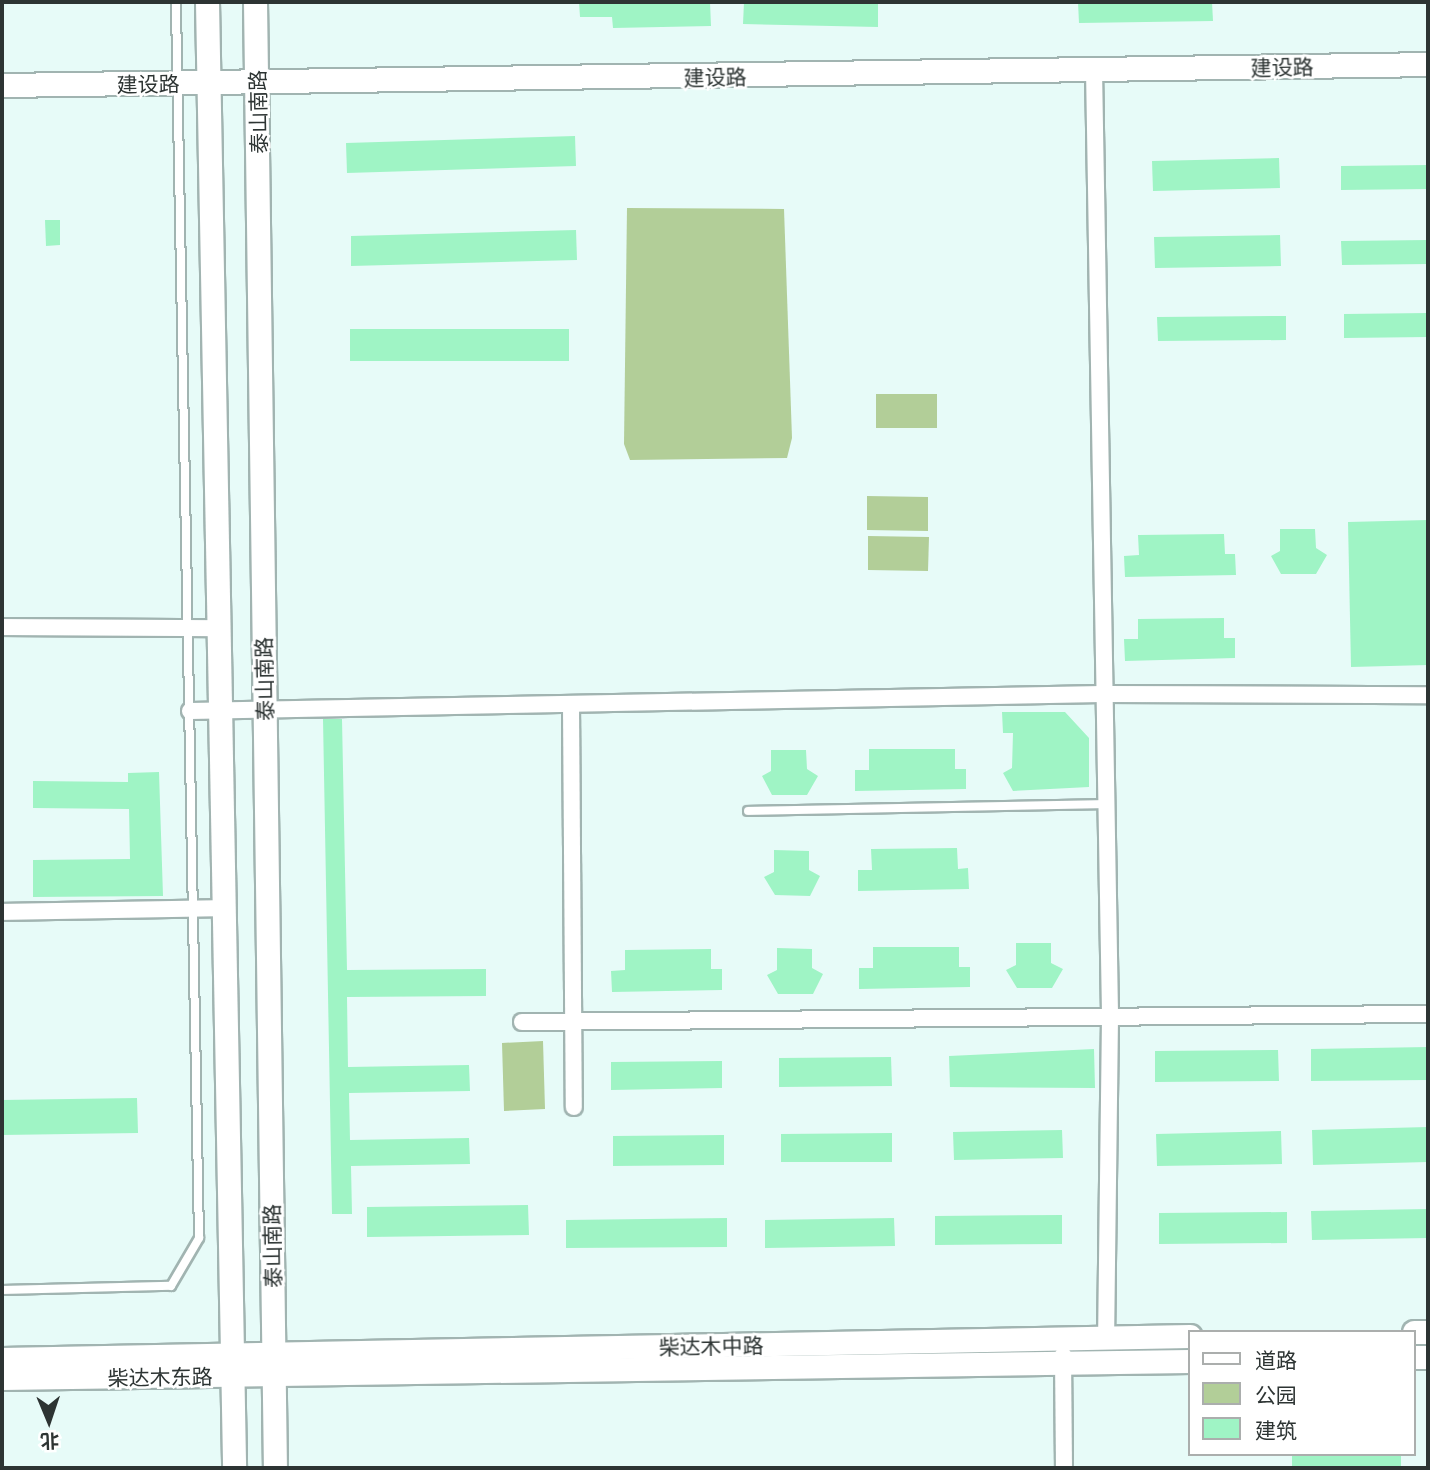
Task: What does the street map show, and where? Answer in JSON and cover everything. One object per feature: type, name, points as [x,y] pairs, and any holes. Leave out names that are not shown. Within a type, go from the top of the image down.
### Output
[{"type":"street","name":"泰山南路","points":[[207,2],[234,1468]]},
{"type":"street","name":"泰山南路","points":[[255,2],[275,1468]]},
{"type":"street","name":"建设路","points":[[2,85],[176,82],[257,85],[1428,64]]},
{"type":"street","points":[[1094,69],[1102,694],[1110,1017],[1106,1337]]},
{"type":"street","points":[[2,627],[188,625],[218,628]]},
{"type":"street","points":[[190,711],[572,706],[1102,694],[1428,695]]},
{"type":"street","points":[[572,706],[574,1107]]},
{"type":"street","points":[[2,912],[222,908]]},
{"type":"street","points":[[522,1022],[1428,1014]]},
{"type":"street","name":"柴达木中路","points":[[273,1366],[1063,1337],[1188,1336]]},
{"type":"street","points":[[1063,1337],[1064,1468]]},
{"type":"street","name":"柴达木东路","points":[[2,1359],[233,1365]]},
{"type":"street","name":"柴达木中路","points":[[233,1365],[1188,1361]]},
{"type":"street","name":"柴达木东路","points":[[2,1378],[233,1365]]},
{"type":"lane","points":[[2,1290],[171,1286],[198,1238],[176,2]]},
{"type":"lane","points":[[748,811],[1105,804]]},
{"type":"green space","points":[[627,208],[784,209],[792,438],[787,458],[630,460],[624,444]]},
{"type":"green space","points":[[876,394],[937,394],[937,428],[876,428]]},
{"type":"green space","points":[[867,496],[928,497],[928,531],[867,530]]},
{"type":"green space","points":[[868,536],[929,537],[928,571],[868,570]]},
{"type":"green space","points":[[543,1041],[545,1109],[504,1111],[502,1043]]},
{"type":"building","points":[[579,2],[710,2],[711,26],[613,28],[612,17],[580,17]]},
{"type":"building","points":[[744,2],[878,2],[878,27],[743,24]]},
{"type":"building","points":[[1078,2],[1212,2],[1213,21],[1079,23]]},
{"type":"building","points":[[575,136],[576,166],[347,173],[346,143]]},
{"type":"building","points":[[1279,158],[1280,188],[1153,191],[1152,161]]},
{"type":"building","points":[[1428,165],[1428,189],[1341,190],[1341,166]]},
{"type":"building","points":[[45,220],[60,220],[60,245],[46,246]]},
{"type":"building","points":[[576,230],[577,260],[351,266],[351,236]]},
{"type":"building","points":[[1280,235],[1281,266],[1155,268],[1154,237]]},
{"type":"building","points":[[1428,240],[1428,264],[1342,265],[1341,241]]},
{"type":"building","points":[[1428,313],[1428,337],[1344,338],[1344,314]]},
{"type":"building","points":[[1286,316],[1286,340],[1158,341],[1157,317]]},
{"type":"building","points":[[350,329],[569,329],[569,361],[350,361]]},
{"type":"building","points":[[1428,520],[1428,665],[1351,667],[1348,522]]},
{"type":"building","points":[[1280,529],[1315,529],[1316,548],[1327,555],[1316,574],[1281,574],[1271,556],[1280,551]]},
{"type":"building","points":[[1224,534],[1225,554],[1235,554],[1236,575],[1125,577],[1124,556],[1139,555],[1138,535]]},
{"type":"building","points":[[1224,618],[1224,638],[1235,638],[1235,658],[1125,661],[1124,639],[1138,639],[1138,619]]},
{"type":"building","points":[[1002,712],[1065,712],[1089,738],[1089,787],[1013,791],[1003,773],[1012,768],[1013,733],[1003,733]]},
{"type":"building","points":[[323,719],[342,719],[347,970],[486,969],[486,996],[347,997],[348,1067],[469,1065],[470,1091],[349,1093],[350,1140],[469,1138],[470,1164],[351,1166],[352,1214],[332,1214]]},
{"type":"building","points":[[869,749],[955,749],[955,769],[966,769],[966,789],[855,791],[855,770],[869,770]]},
{"type":"building","points":[[771,750],[806,750],[807,769],[818,776],[807,795],[772,795],[762,776],[771,771]]},
{"type":"building","points":[[159,772],[163,896],[33,897],[33,860],[130,859],[129,809],[33,808],[33,781],[128,782],[128,773]]},
{"type":"building","points":[[957,848],[958,869],[968,868],[969,889],[858,891],[858,870],[872,870],[871,849]]},
{"type":"building","points":[[774,850],[809,851],[809,870],[820,876],[810,896],[775,895],[764,877],[774,872]]},
{"type":"building","points":[[1016,943],[1051,943],[1051,963],[1063,969],[1052,988],[1017,988],[1006,970],[1016,965]]},
{"type":"building","points":[[873,947],[959,947],[959,967],[970,967],[970,987],[859,989],[859,968],[873,968]]},
{"type":"building","points":[[777,948],[812,949],[812,968],[823,974],[813,994],[778,994],[767,975],[777,970]]},
{"type":"building","points":[[711,949],[711,969],[722,969],[722,990],[612,992],[611,971],[625,970],[625,950]]},
{"type":"building","points":[[1428,1047],[1428,1080],[1311,1081],[1311,1049]]},
{"type":"building","points":[[1094,1049],[1095,1088],[950,1087],[949,1056]]},
{"type":"building","points":[[1278,1050],[1279,1081],[1155,1082],[1155,1051]]},
{"type":"building","points":[[891,1057],[892,1086],[779,1087],[779,1058]]},
{"type":"building","points":[[722,1061],[722,1088],[611,1090],[611,1062]]},
{"type":"building","points":[[137,1098],[138,1133],[2,1135],[2,1100]]},
{"type":"building","points":[[1428,1127],[1428,1162],[1313,1165],[1312,1130]]},
{"type":"building","points":[[1062,1130],[1063,1158],[954,1160],[953,1132]]},
{"type":"building","points":[[1281,1131],[1282,1164],[1157,1166],[1156,1134]]},
{"type":"building","points":[[892,1133],[892,1162],[781,1162],[781,1134]]},
{"type":"building","points":[[724,1135],[724,1165],[613,1166],[613,1136]]},
{"type":"building","points":[[528,1205],[529,1235],[367,1237],[367,1207]]},
{"type":"building","points":[[1428,1209],[1428,1238],[1312,1240],[1311,1211]]},
{"type":"building","points":[[1287,1212],[1287,1243],[1159,1244],[1159,1213]]},
{"type":"building","points":[[1062,1215],[1062,1244],[935,1245],[935,1216]]},
{"type":"building","points":[[727,1218],[727,1247],[566,1248],[566,1220]]},
{"type":"building","points":[[894,1218],[895,1246],[765,1248],[765,1220]]},
{"type":"building","points":[[1292,1456],[1401,1456],[1401,1468],[1292,1468]]}]
